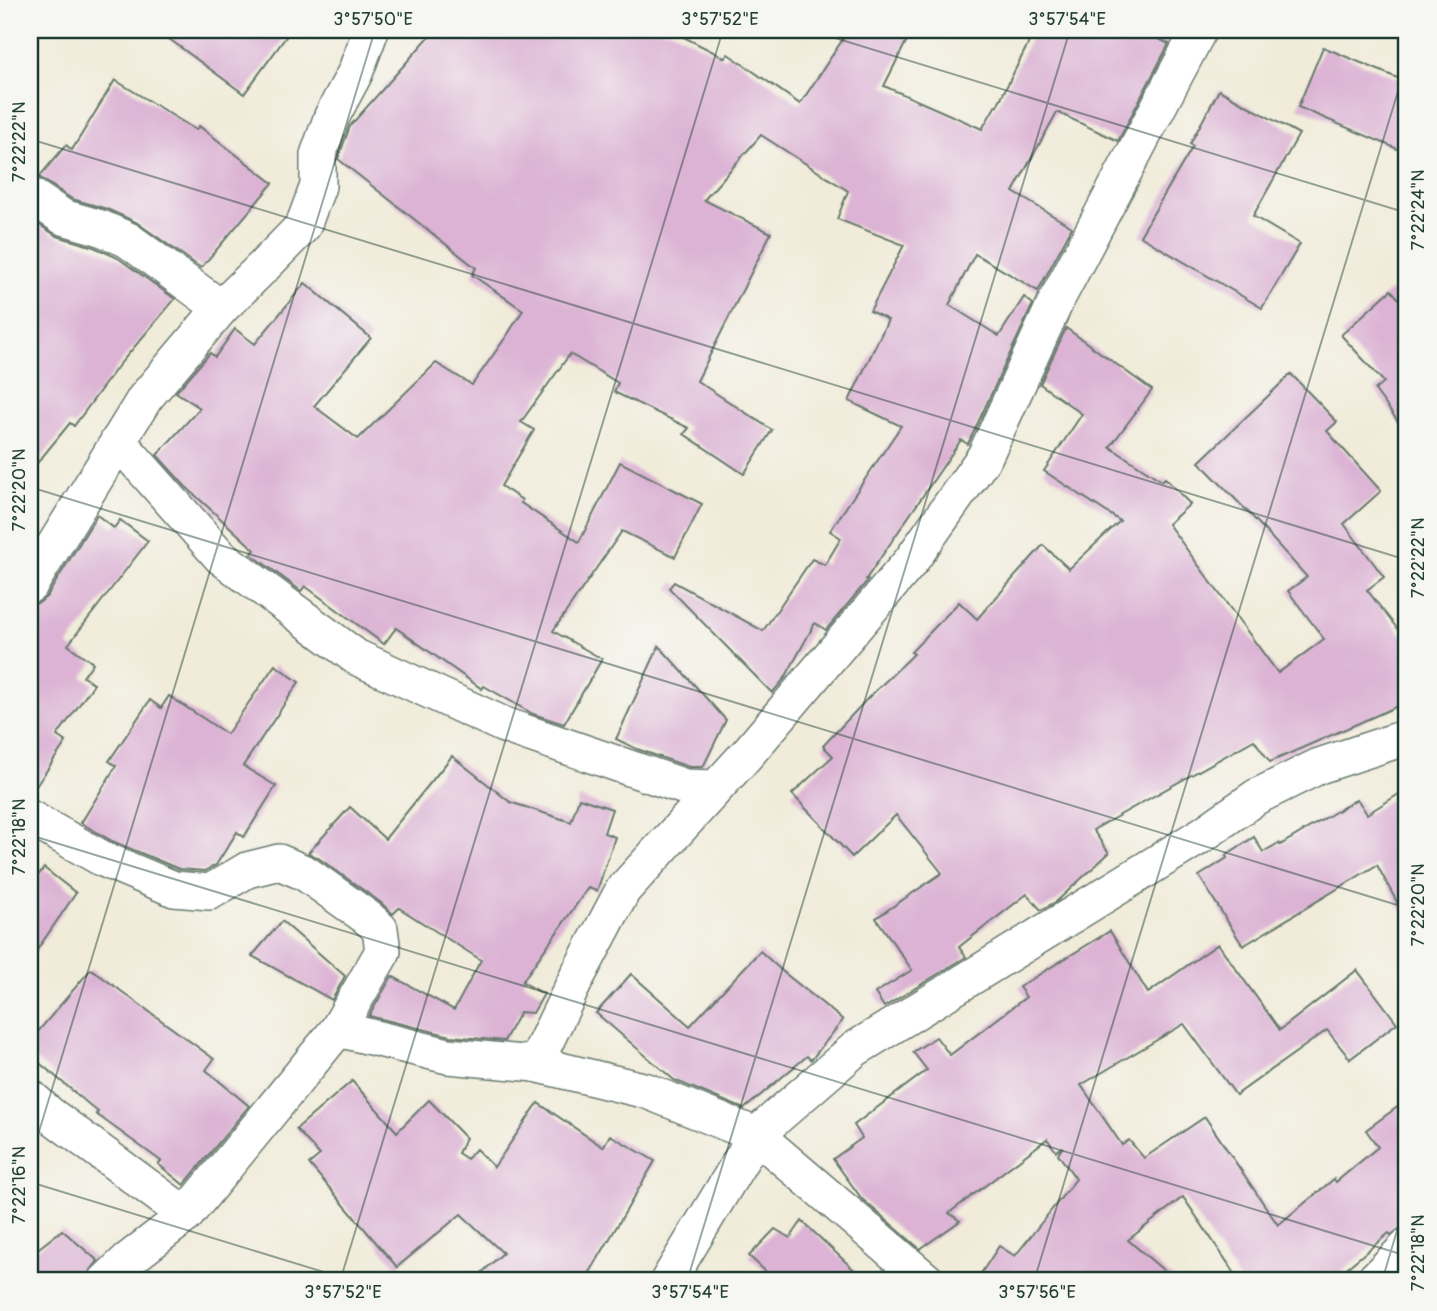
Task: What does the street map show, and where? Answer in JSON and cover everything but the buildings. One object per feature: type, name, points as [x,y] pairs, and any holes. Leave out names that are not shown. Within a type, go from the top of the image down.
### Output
[{"type":"street","points":[[30,585],[145,398],[221,308],[303,226],[318,186],[318,155],[332,116],[355,73],[372,30]]},
{"type":"street","points":[[536,1064],[622,890],[748,753],[911,561],[985,456],[1056,301],[1199,30]]},
{"type":"street","points":[[30,195],[63,217],[128,240],[221,308]]},
{"type":"street","points":[[118,441],[221,557],[356,657],[504,725],[685,787],[714,788]]},
{"type":"street","points":[[668,1281],[756,1135],[855,1049],[1202,835],[1256,797],[1319,766],[1407,737]]},
{"type":"street","points":[[30,818],[103,859],[174,889],[210,892],[247,870],[279,862],[305,873],[380,929],[383,951],[338,1029],[186,1215],[128,1260],[106,1281]]},
{"type":"street","points":[[338,1029],[448,1056],[536,1064],[647,1091],[756,1135],[927,1281]]},
{"type":"street","points":[[30,1097],[186,1215]]},
{"type":"street","points":[[1373,1281],[1407,1247]]}]
